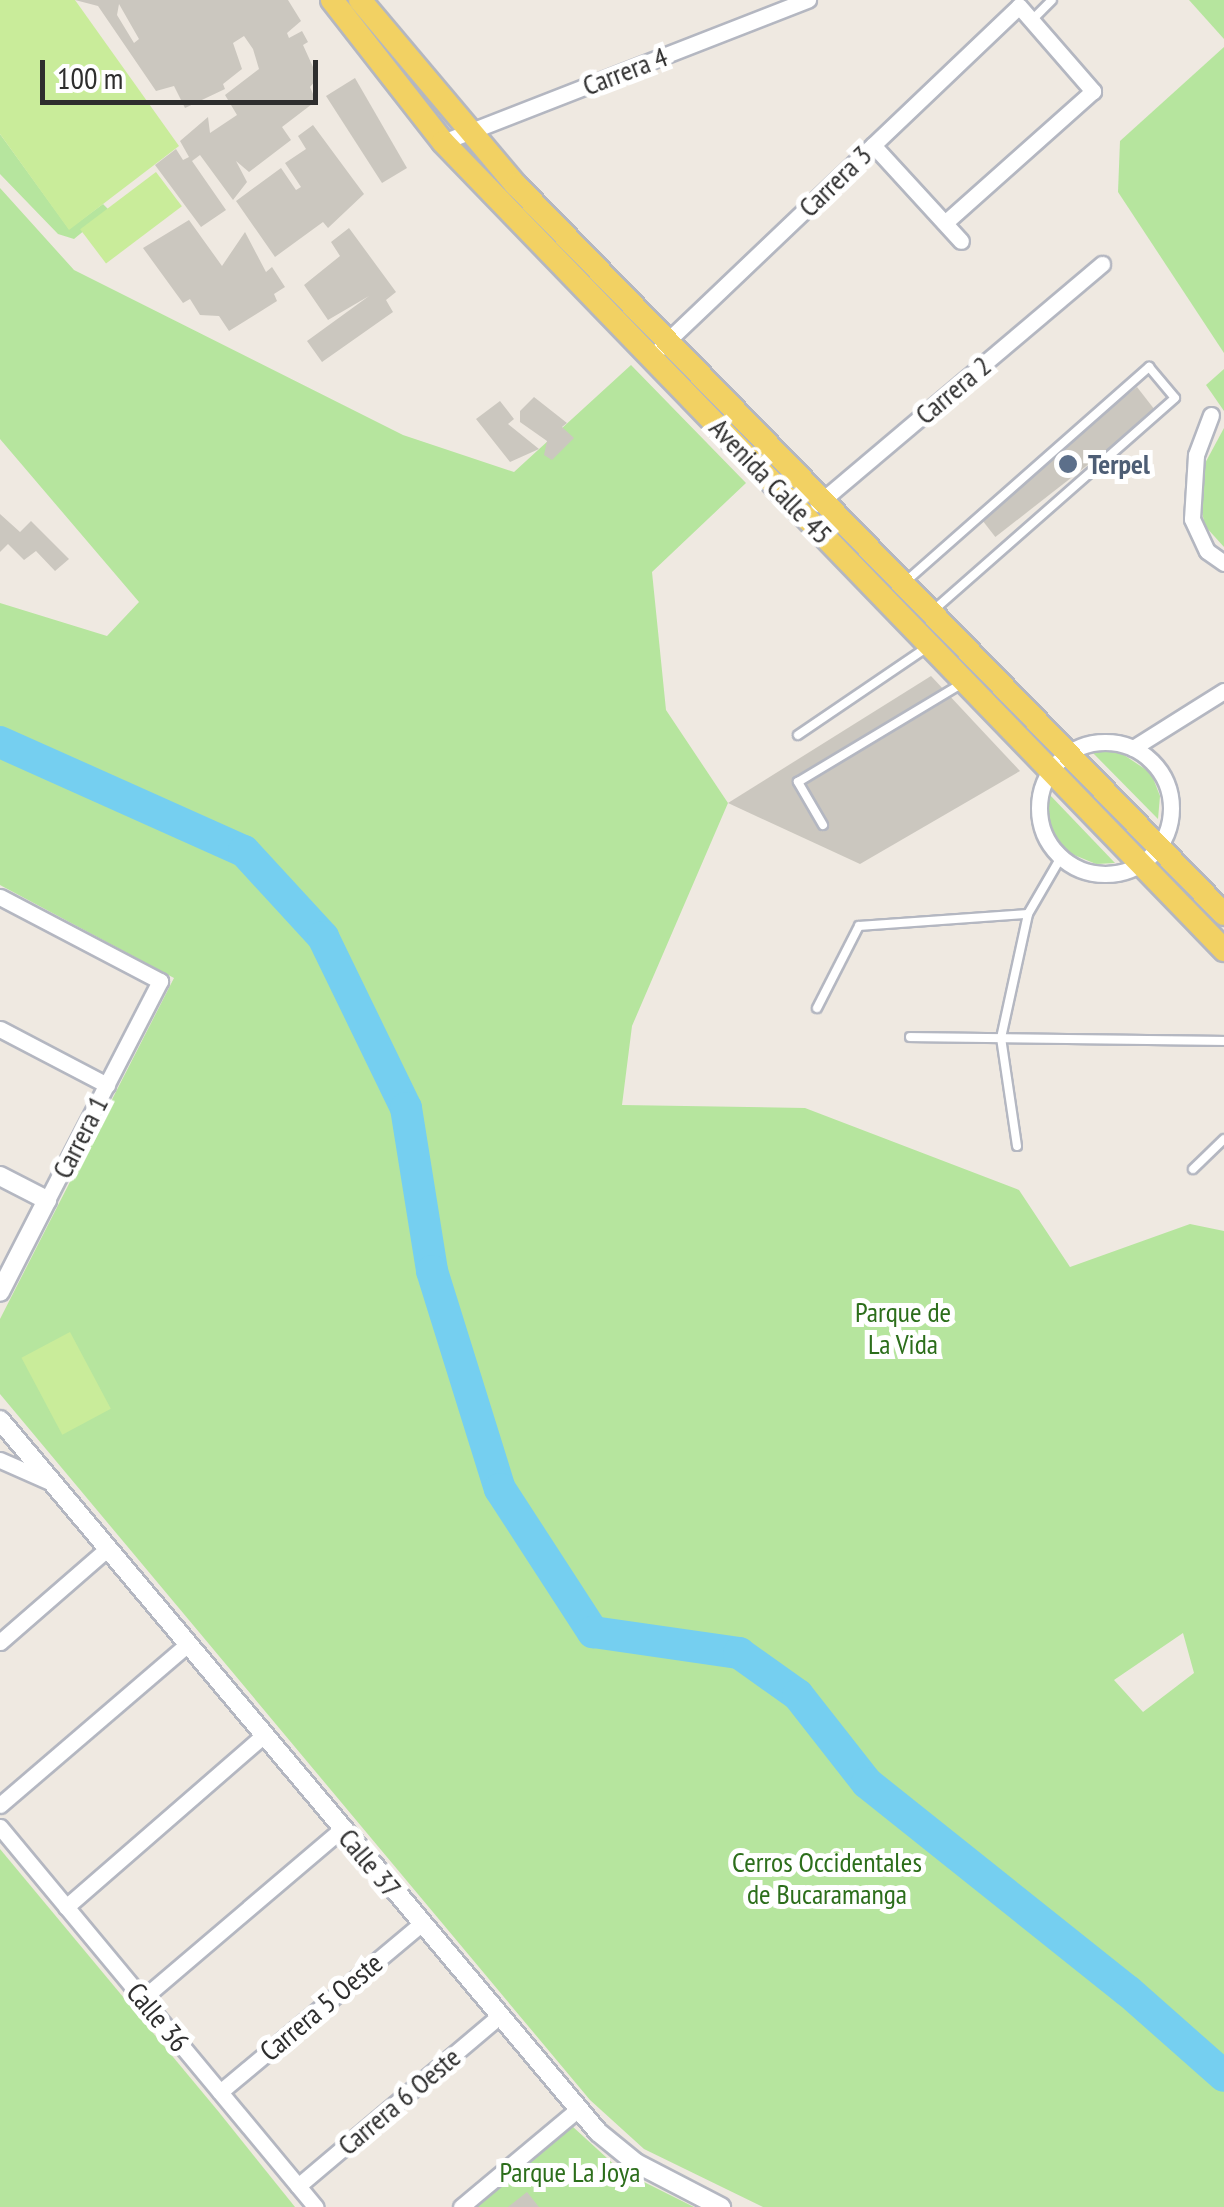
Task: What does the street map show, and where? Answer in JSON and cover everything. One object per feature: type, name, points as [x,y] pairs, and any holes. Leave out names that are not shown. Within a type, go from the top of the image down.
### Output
[{"type":"main road","name":"Avenida Calle 45","points":[[332,0],[443,142],[659,348],[814,508],[930,645],[1224,950]]},
{"type":"main road","name":"Avenida Calle 45","points":[[360,0],[467,133],[659,348]]},
{"type":"main road","name":"Avenida Calle 45","points":[[814,508],[904,583],[1224,914]]},
{"type":"street","name":"Carrera 4","points":[[443,142],[808,0]]},
{"type":"street","name":"Carrera 3","points":[[659,348],[1019,6],[1032,20]]},
{"type":"street","points":[[945,223],[1094,91],[1032,20]]},
{"type":"street","points":[[873,146],[961,240]]},
{"type":"street","name":"Carrera 2","points":[[814,508],[1102,264]]},
{"type":"street","points":[[1212,415],[1196,456],[1192,519],[1207,550],[1224,562]]},
{"type":"street","points":[[1133,748],[1224,692]]},
{"type":"street","points":[[1098,742],[1133,748],[1166,785],[1170,818],[1158,846],[1140,864],[1093,873],[1060,857],[1039,815],[1050,770],[1068,753],[1098,742]]},
{"type":"street","name":"Carrera 1","points":[[0,897],[160,981],[0,1292]]},
{"type":"street","points":[[0,1029],[107,1085]]},
{"type":"street","points":[[0,1176],[48,1200]]},
{"type":"street","name":"Calle 37","points":[[0,1420],[578,2110],[636,2163],[721,2207]]},
{"type":"street","name":"Calle 37","points":[[0,1460],[50,1482]]},
{"type":"street","points":[[0,1642],[106,1550]]},
{"type":"street","points":[[0,1805],[187,1645]]},
{"type":"street","points":[[66,1906],[263,1736]]},
{"type":"street","name":"Calle 36","points":[[0,1827],[316,2207]]},
{"type":"street","points":[[142,1999],[342,1829]]},
{"type":"street","name":"Carrera 5 Oeste","points":[[220,2092],[422,1923]]},
{"type":"street","name":"Carrera 6 Oeste","points":[[298,2186],[500,2016]]},
{"type":"street","points":[[460,2207],[578,2110]]},
{"type":"lane","points":[[1032,20],[1052,0]]},
{"type":"lane","points":[[904,583],[1148,368],[1175,398],[932,612]]},
{"type":"lane","points":[[798,736],[930,645]]},
{"type":"lane","points":[[823,825],[798,782],[965,682]]},
{"type":"lane","points":[[1017,1146],[1001,1038],[1028,914],[1060,857]]},
{"type":"lane","points":[[816,1008],[858,926],[1028,914]]},
{"type":"lane","points":[[910,1036],[1224,1041]]},
{"type":"lane","points":[[1193,1168],[1224,1140]]},
{"type":"green space","points":[[0,0],[75,0],[179,146],[69,230],[0,134]]},
{"type":"green space","points":[[1189,0],[1224,0],[1224,39]]},
{"type":"green space","points":[[1224,47],[1224,353],[1118,192],[1120,141]]},
{"type":"green space","points":[[0,134],[69,229],[103,204],[109,210],[74,239],[58,234],[0,174]]},
{"type":"green space","points":[[156,172],[182,206],[106,264],[80,229]]},
{"type":"green space","name":"Cerros Occidentales de Bucaramanga","points":[[0,188],[74,270],[403,435],[514,472],[631,365],[746,483],[652,572],[666,710],[728,803],[632,1026],[622,1105],[805,1108],[1019,1190],[1070,1267],[1190,1224],[1224,1231],[1224,2207],[763,2207],[644,2149],[590,2100],[0,1394],[0,1319],[174,978],[0,885],[0,603],[107,636],[139,602],[0,439]],"holes":[[[1183,1633],[1194,1673],[1143,1712],[1114,1680]]]},
{"type":"green space","points":[[1224,369],[1224,411],[1206,385]]},
{"type":"green space","points":[[1224,428],[1224,547],[1205,526],[1200,503],[1203,467]]},
{"type":"green space","points":[[1091,751],[1118,751],[1151,773],[1160,796],[1158,819]]},
{"type":"green space","points":[[1048,793],[1115,863],[1096,864],[1062,850],[1045,819]]},
{"type":"green space","points":[[70,1332],[111,1409],[62,1435],[21,1358]]},
{"type":"green space","points":[[0,1849],[218,2111],[295,2207],[0,2207]]},
{"type":"green space","name":"Parque La Joya","points":[[572,2126],[620,2170],[694,2207],[476,2207]]},
{"type":"building","points":[[75,0],[288,0],[301,21],[287,33],[289,38],[302,31],[308,42],[303,45],[318,78],[310,87],[316,101],[282,127],[291,140],[249,172],[236,161],[247,182],[233,200],[200,155],[192,161],[226,210],[201,227],[155,165],[176,149],[183,160],[189,157],[180,141],[208,117],[210,133],[237,115],[225,95],[259,69],[253,49],[244,36],[233,43],[242,69],[223,84],[225,89],[185,108],[174,86],[156,91],[98,6]],"holes":[[[119,4],[139,39],[134,43],[117,15]]]},
{"type":"building","points":[[355,78],[407,168],[382,183],[326,96]]},
{"type":"building","points":[[313,125],[364,194],[328,228],[323,222],[275,257],[236,201],[281,168],[296,190],[301,187],[285,163],[306,149],[298,136]]},
{"type":"building","points":[[189,220],[222,266],[245,232],[266,272],[272,267],[285,287],[274,294],[277,301],[229,331],[219,316],[200,315],[190,299],[183,303],[143,248]]},
{"type":"building","points":[[349,228],[396,292],[386,300],[393,312],[322,362],[307,341],[369,296],[328,320],[304,285],[340,256],[331,242]]},
{"type":"building","name":"Terpel","points":[[1137,387],[1156,411],[995,537],[976,513]]},
{"type":"building","points":[[534,397],[567,423],[562,427],[574,438],[552,460],[544,455],[547,441],[520,422],[520,411]]},
{"type":"building","points":[[500,401],[514,419],[508,424],[539,449],[510,462],[476,419]]},
{"type":"building","points":[[0,514],[20,532],[31,521],[69,559],[55,571],[36,551],[24,560],[8,544],[0,552]]},
{"type":"building","points":[[931,676],[1020,771],[860,864],[728,803]]},
{"type":"building","points":[[527,2192],[539,2207],[508,2207]]},
{"type":"waterway","points":[[0,742],[244,851],[323,937],[406,1108],[432,1271],[500,1489],[593,1632],[739,1653],[798,1695],[867,1783],[1128,1991],[1224,2076]]},
{"type":"place","name":"Terpel","points":[[1068,464]]},
{"type":"park label","name":"Parque de La Vida","points":[[903,1328]]}]
